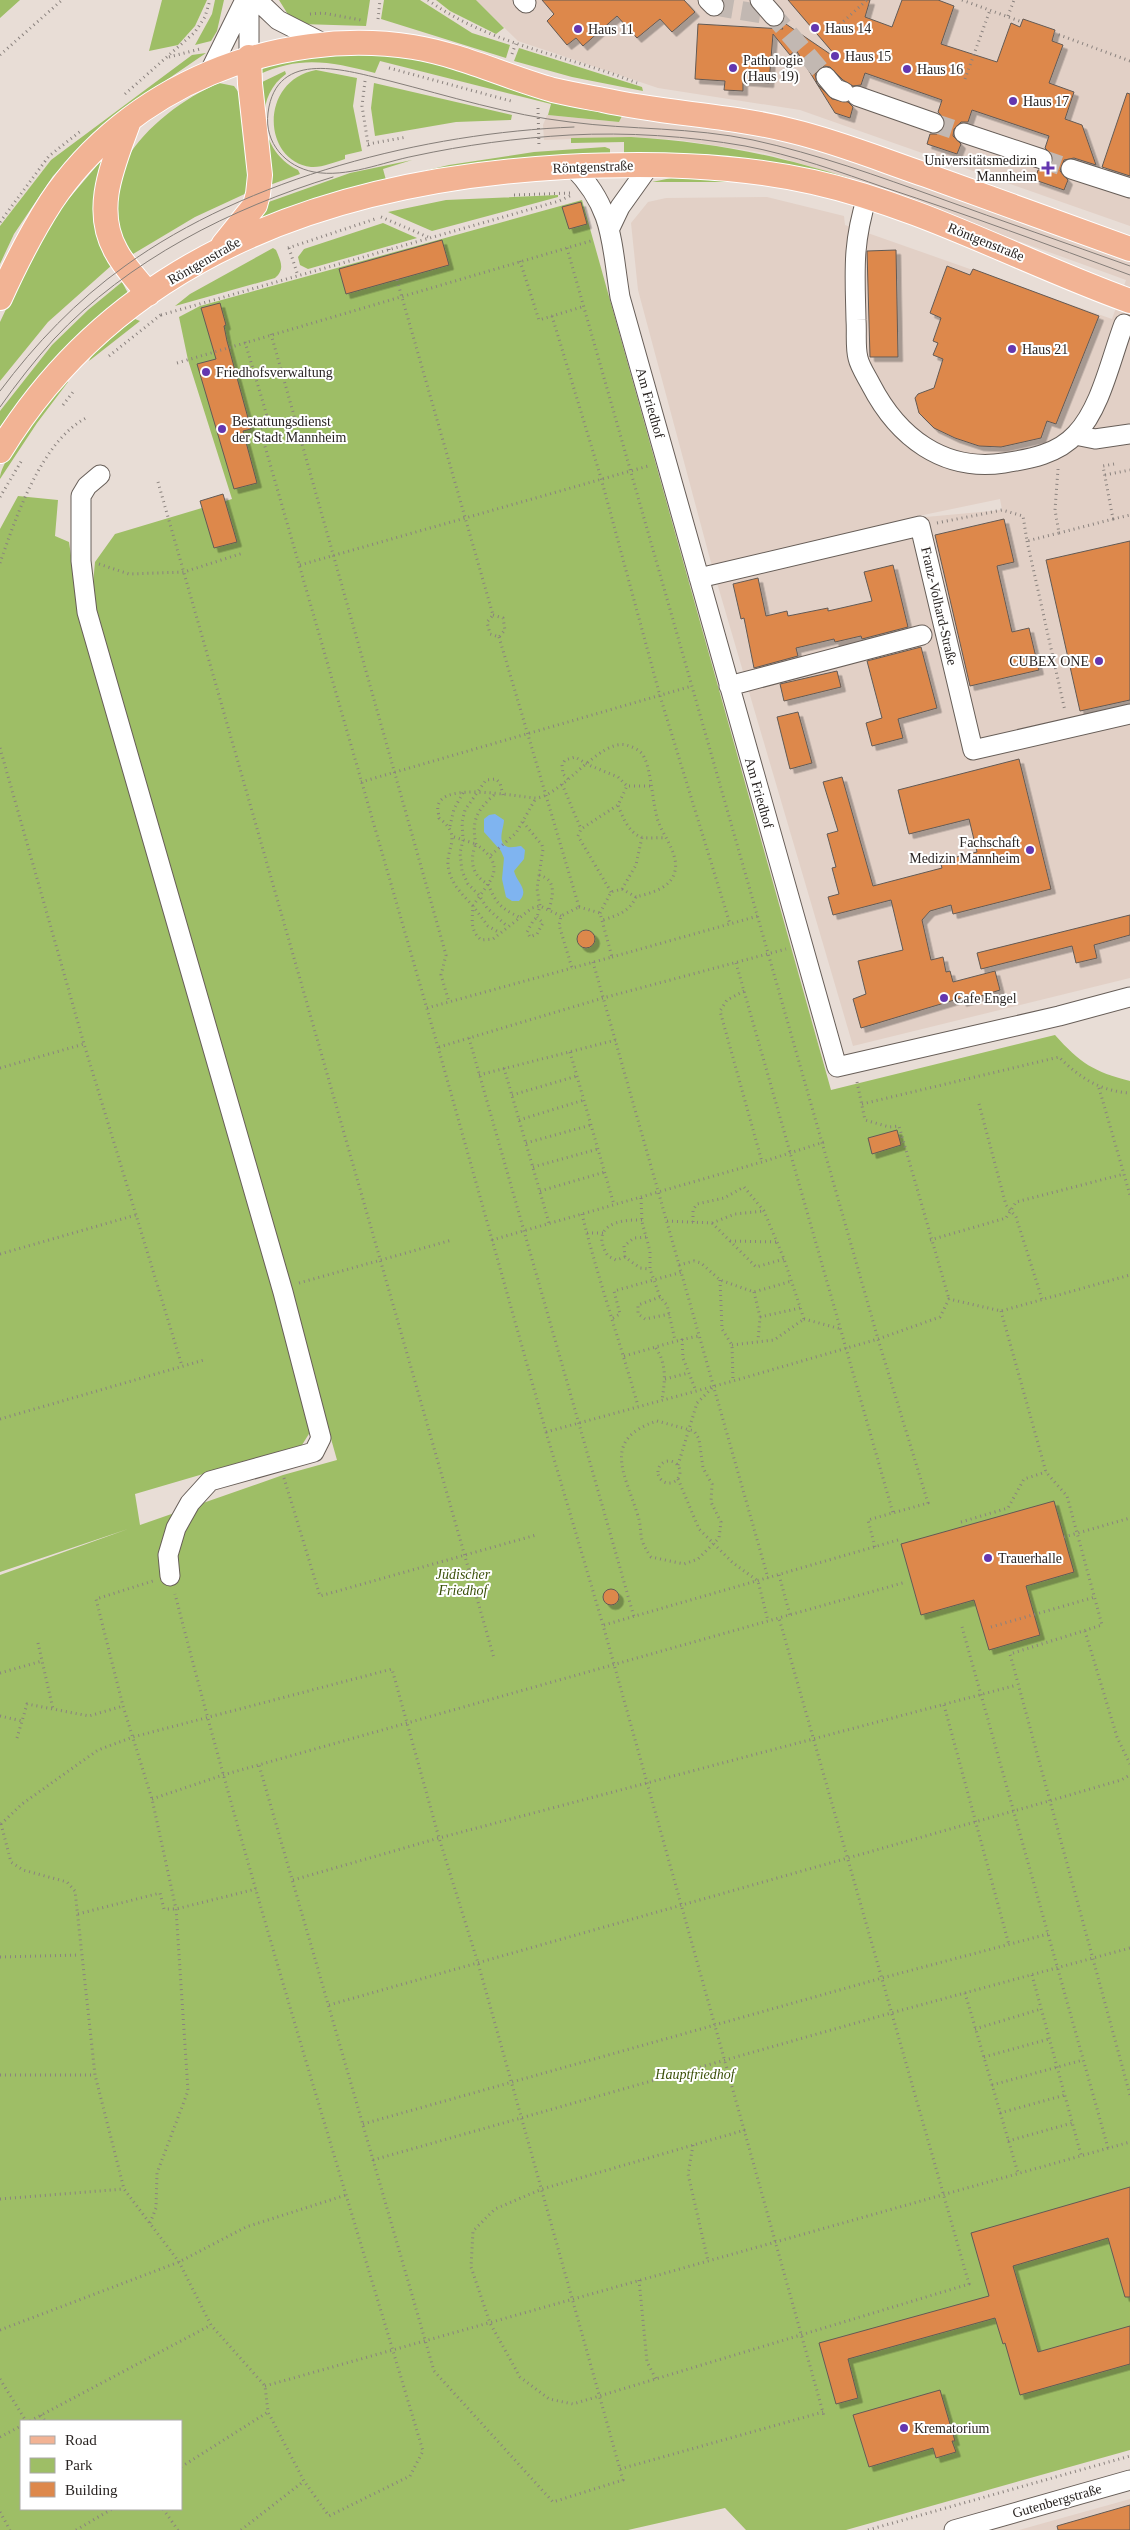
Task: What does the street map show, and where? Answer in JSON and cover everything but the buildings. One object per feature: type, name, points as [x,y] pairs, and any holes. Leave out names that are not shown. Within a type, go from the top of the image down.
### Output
[{"type":"main road","points":[[0,298],[21,252],[52,200],[88,157],[130,120],[172,92],[209,73],[249,57],[325,44],[368,43],[418,48],[453,56],[554,90],[633,106],[739,120],[793,131],[864,152],[1130,249]]},
{"type":"main road","points":[[219,250],[255,205],[258,194],[260,175],[250,84],[249,57]]},
{"type":"main road","points":[[130,120],[109,180],[105,198],[105,217],[116,251],[148,294]]},
{"type":"main road","name":"Röntgenstraße","points":[[0,451],[40,394],[77,351],[148,294],[219,250],[287,220],[355,198],[441,180],[520,170],[650,165],[735,169],[780,175],[817,183],[867,198],[986,240],[1076,282],[1130,301]]},
{"type":"street","points":[[209,73],[245,0]]},
{"type":"street","points":[[249,0],[249,57]]},
{"type":"street","points":[[257,0],[278,20],[325,44]]},
{"type":"street","points":[[760,0],[774,16]]},
{"type":"street","points":[[826,77],[836,90],[934,123]]},
{"type":"street","points":[[964,133],[1042,158]]},
{"type":"street","points":[[611,232],[620,207],[650,165]]},
{"type":"street","name":"Am Friedhof","points":[[573,167],[591,187],[611,232],[620,297],[801,945],[837,1067],[1050,1018],[1130,996]]},
{"type":"street","points":[[1072,168],[1130,188]]},
{"type":"street","points":[[867,198],[857,229],[854,251],[858,358],[878,400],[896,424],[922,446],[952,460],[984,466],[1018,461],[1056,450],[1075,435],[1086,423],[1125,332]]},
{"type":"street","points":[[1075,435],[1095,439],[1130,434]]},
{"type":"street","points":[[100,475],[87,486],[81,496],[81,561],[87,612],[283,1292],[322,1438],[314,1452],[210,1481],[190,1503],[176,1528],[168,1555],[170,1576]]},
{"type":"street","points":[[699,578],[920,526]]},
{"type":"street","name":"Franz-Volhard-Straße","points":[[920,526],[973,750],[1130,716]]},
{"type":"street","points":[[729,686],[922,635]]},
{"type":"street","name":"Gutenbergstraße","points":[[954,2530],[1130,2480]]},
{"type":"path","points":[[0,54],[62,0]]},
{"type":"path","points":[[378,19],[380,0]]},
{"type":"path","points":[[428,0],[475,29],[644,86]]},
{"type":"path","points":[[836,28],[867,0]]},
{"type":"path","points":[[962,0],[1022,22]]},
{"type":"path","points":[[1008,16],[1014,0]]},
{"type":"path","points":[[965,79],[990,10]]},
{"type":"path","points":[[1054,33],[1130,60]]},
{"type":"path","points":[[379,66],[521,104]]},
{"type":"path","points":[[365,81],[362,106],[369,150]]},
{"type":"path","points":[[530,106],[540,109],[539,113]]},
{"type":"path","points":[[368,144],[407,137]]},
{"type":"path","points":[[102,362],[160,315],[559,201],[576,193]]},
{"type":"path","points":[[298,276],[288,248],[382,217],[428,237]]},
{"type":"path","points":[[177,362],[567,248],[611,232]]},
{"type":"path","points":[[567,248],[824,1142],[878,1339],[928,1503],[868,1520],[875,1546]]},
{"type":"path","points":[[389,249],[390,254]]},
{"type":"path","points":[[520,261],[539,320],[585,306]]},
{"type":"path","points":[[397,280],[493,614]]},
{"type":"path","points":[[552,316],[601,478],[660,696],[730,924]]},
{"type":"path","points":[[271,334],[446,955],[441,975],[449,1002]]},
{"type":"path","points":[[245,342],[270,426]]},
{"type":"path","points":[[0,563],[22,502],[44,464],[74,425],[86,418]]},
{"type":"path","points":[[295,418],[260,429],[427,1008],[546,1432],[604,1625],[824,2414],[620,2469]]},
{"type":"path","points":[[300,565],[666,460]]},
{"type":"path","points":[[1113,519],[1104,466],[1114,464]]},
{"type":"path","points":[[1058,468],[1055,510],[1059,533]]},
{"type":"path","points":[[1105,476],[1130,470]]},
{"type":"path","points":[[158,482],[378,1261],[494,1658]]},
{"type":"path","points":[[920,526],[1002,510],[1023,516],[1069,728]]},
{"type":"path","points":[[1027,541],[1130,515]]},
{"type":"path","points":[[81,561],[95,562],[129,574],[184,572],[243,553]]},
{"type":"path","points":[[493,614],[503,618],[505,630],[499,637]]},
{"type":"path","points":[[493,614],[487,622],[490,634],[499,637]]},
{"type":"path","points":[[499,637],[579,907]]},
{"type":"path","points":[[361,782],[692,686]]},
{"type":"path","points":[[450,826],[439,818],[438,806],[443,797],[452,793],[465,791],[502,796],[546,798],[586,763],[611,748],[624,744],[638,749],[644,757],[658,819],[674,859],[675,871],[667,884],[653,893],[636,897],[622,889]]},
{"type":"path","points":[[0,748],[84,1044],[182,1366]]},
{"type":"path","points":[[568,779],[562,770],[565,760],[574,757],[618,777],[626,786],[650,786]]},
{"type":"path","points":[[502,796],[500,783],[491,778],[486,780],[466,810],[462,822],[463,840],[460,853],[462,870],[468,884],[479,895],[487,908],[507,926]]},
{"type":"path","points":[[562,784],[581,829]]},
{"type":"path","points":[[611,892],[578,836],[581,829],[618,805],[626,786]]},
{"type":"path","points":[[465,791],[454,809],[450,826],[454,837],[448,856],[449,873],[455,886],[488,926],[500,933]]},
{"type":"path","points":[[494,795],[476,814],[474,822],[476,844],[472,853],[473,869],[480,880],[488,884],[494,898],[503,910],[519,917]]},
{"type":"path","points":[[492,853],[508,840],[523,822],[536,798]]},
{"type":"path","points":[[618,805],[626,823],[642,837],[666,838]]},
{"type":"path","points":[[523,822],[542,845],[537,889],[540,906],[538,917],[528,927],[527,932],[530,938],[541,929],[543,924],[538,917]]},
{"type":"path","points":[[454,837],[476,844],[492,853],[494,870],[488,884],[473,906],[472,924],[474,933],[481,940],[493,939],[532,908],[540,906],[561,916]]},
{"type":"path","points":[[600,913],[611,892],[622,889],[636,865],[642,837]]},
{"type":"path","points":[[539,876],[547,877],[552,884],[553,892],[549,910]]},
{"type":"path","points":[[604,920],[621,914],[632,907],[636,897]]},
{"type":"path","points":[[561,916],[579,907],[600,913],[604,920],[612,957]]},
{"type":"path","points":[[561,916],[559,925],[572,968]]},
{"type":"path","points":[[427,1008],[758,916]]},
{"type":"path","points":[[438,1047],[603,998],[801,945]]},
{"type":"path","points":[[593,962],[768,1578]]},
{"type":"path","points":[[736,963],[792,1153],[893,1513]]},
{"type":"path","points":[[744,991],[727,1000],[720,1011],[762,1162]]},
{"type":"path","points":[[469,1038],[634,1616]]},
{"type":"path","points":[[479,1075],[616,1040]]},
{"type":"path","points":[[0,1068],[84,1044]]},
{"type":"path","points":[[570,1052],[614,1205]]},
{"type":"path","points":[[862,1104],[1059,1057],[1077,1075],[1099,1088],[1130,1094]]},
{"type":"path","points":[[546,1432],[578,1421],[733,1381],[878,1339],[940,1317],[949,1299],[930,1240],[899,1126],[889,1127],[866,1120],[853,1063]]},
{"type":"path","points":[[504,1068],[549,1223]]},
{"type":"path","points":[[512,1095],[577,1076]]},
{"type":"path","points":[[1099,1088],[1130,1195]]},
{"type":"path","points":[[519,1120],[584,1100]]},
{"type":"path","points":[[979,1104],[1006,1205],[1016,1217],[1042,1299]]},
{"type":"path","points":[[526,1143],[591,1125]]},
{"type":"path","points":[[492,1240],[762,1162],[824,1142]]},
{"type":"path","points":[[533,1167],[598,1149]]},
{"type":"path","points":[[540,1191],[605,1172]]},
{"type":"path","points":[[930,1240],[1006,1218],[1016,1202],[1124,1174]]},
{"type":"path","points":[[693,1222],[693,1210],[698,1204],[724,1198],[744,1187],[764,1211],[784,1259],[804,1319]]},
{"type":"path","points":[[640,1198],[642,1220],[650,1251],[650,1268],[660,1297],[668,1305],[676,1340]]},
{"type":"path","points":[[667,1221],[712,1223],[735,1214],[764,1211]]},
{"type":"path","points":[[582,1214],[596,1273],[613,1318],[638,1406]]},
{"type":"path","points":[[0,1254],[136,1215]]},
{"type":"path","points":[[642,1220],[628,1219],[612,1223],[603,1233],[604,1250],[608,1256],[616,1260],[625,1258],[640,1268],[650,1268]]},
{"type":"path","points":[[712,1223],[756,1267],[784,1259]]},
{"type":"path","points":[[587,1233],[603,1233]]},
{"type":"path","points":[[625,1258],[624,1246],[634,1238],[646,1237]]},
{"type":"path","points":[[294,1285],[452,1240]]},
{"type":"path","points":[[730,1240],[777,1242]]},
{"type":"path","points":[[679,1265],[694,1261],[701,1263],[720,1280],[754,1292],[792,1281]]},
{"type":"path","points":[[613,1318],[620,1314],[614,1291],[682,1272]]},
{"type":"path","points":[[949,1299],[1001,1310],[1130,1274]]},
{"type":"path","points":[[720,1280],[722,1329],[732,1344],[733,1381]]},
{"type":"path","points":[[754,1292],[760,1318],[758,1341]]},
{"type":"path","points":[[660,1297],[638,1305],[638,1314],[645,1319],[670,1314]]},
{"type":"path","points":[[760,1318],[800,1308]]},
{"type":"path","points":[[1001,1310],[1046,1472],[1067,1496],[1102,1625],[1010,1654],[1130,2095]]},
{"type":"path","points":[[804,1319],[841,1329]]},
{"type":"path","points":[[732,1344],[774,1340],[804,1319]]},
{"type":"path","points":[[624,1356],[656,1348],[676,1340],[699,1336]]},
{"type":"path","points":[[682,1339],[683,1358],[696,1391]]},
{"type":"path","points":[[656,1348],[661,1356],[665,1379],[662,1400]]},
{"type":"path","points":[[0,1419],[204,1360]]},
{"type":"path","points":[[665,1379],[688,1372]]},
{"type":"path","points":[[678,1465],[672,1461],[665,1462],[660,1466],[658,1473],[660,1479],[666,1483],[673,1483],[681,1475],[678,1465],[696,1404],[713,1386]]},
{"type":"path","points":[[657,1421],[687,1430],[694,1431],[699,1439],[703,1468],[712,1484],[711,1502],[720,1522],[721,1532],[713,1544],[698,1559],[684,1564],[651,1557],[641,1544],[638,1515],[620,1467],[624,1447],[639,1427],[657,1421]]},
{"type":"path","points":[[280,1463],[320,1596],[536,1535]]},
{"type":"path","points":[[961,1522],[1008,1508],[1024,1479],[1046,1472]]},
{"type":"path","points":[[678,1480],[699,1529],[733,1563],[758,1581],[768,1621]]},
{"type":"path","points":[[1064,1537],[1130,1518]]},
{"type":"path","points":[[604,1625],[898,1540]]},
{"type":"path","points":[[779,1575],[790,1615]]},
{"type":"path","points":[[150,2223],[156,2208],[158,2173],[188,2091],[176,1909],[152,1799],[133,1737],[123,1706],[96,1599],[170,1576],[207,1719],[223,1775],[423,2451],[410,2476],[330,2516],[304,2481],[268,2412],[266,2386],[211,2325],[179,2262],[124,2189],[95,2075],[80,1955],[75,1891],[67,1882],[23,1870],[11,1862],[0,1824],[22,1804],[98,1750],[133,1737],[207,1719],[392,1669],[439,1838],[478,1964],[624,2480],[553,2502],[434,2371],[259,1765]]},
{"type":"path","points":[[152,1799],[223,1775],[906,1582]]},
{"type":"path","points":[[990,1626],[1095,1597]]},
{"type":"path","points":[[744,2130],[542,2189],[495,2209],[473,2231],[471,2267],[490,2323],[520,2377],[549,2399],[573,2404],[969,2284],[778,1618]]},
{"type":"path","points":[[962,1627],[1108,2148]]},
{"type":"path","points":[[1085,1631],[1117,1737],[1130,1764]]},
{"type":"path","points":[[38,1643],[53,1709]]},
{"type":"path","points":[[0,1673],[42,1661]]},
{"type":"path","points":[[293,1880],[439,1838],[647,1782],[944,1706],[1018,1685]]},
{"type":"path","points":[[17,1738],[27,1704],[89,1716],[123,1706]]},
{"type":"path","points":[[944,1706],[1009,1945]]},
{"type":"path","points":[[0,1716],[22,1721]]},
{"type":"path","points":[[329,2005],[976,1822],[1130,1775]]},
{"type":"path","points":[[78,1914],[160,1893],[164,1909],[176,1909],[256,1889]]},
{"type":"path","points":[[363,2124],[715,2024],[1048,1934]]},
{"type":"path","points":[[373,2160],[892,2013],[1130,1948]]},
{"type":"path","points":[[0,1957],[80,1955]]},
{"type":"path","points":[[1032,1975],[1081,2155]]},
{"type":"path","points":[[965,1993],[1018,2173]]},
{"type":"path","points":[[975,2029],[1041,2009]]},
{"type":"path","points":[[984,2057],[1049,2039]]},
{"type":"path","points":[[992,2085],[1083,2060]]},
{"type":"path","points":[[0,2076],[95,2075]]},
{"type":"path","points":[[1000,2113],[1065,2095]]},
{"type":"path","points":[[1008,2140],[1072,2123]]},
{"type":"path","points":[[266,2386],[1130,2142]]},
{"type":"path","points":[[693,2145],[688,2174],[708,2261]]},
{"type":"path","points":[[0,2199],[124,2189]]},
{"type":"path","points":[[0,2330],[179,2262],[246,2227],[346,2195]]},
{"type":"path","points":[[639,2280],[647,2362],[656,2379]]},
{"type":"path","points":[[32,2420],[211,2325]]},
{"type":"path","points":[[0,2380],[25,2420]]},
{"type":"path","points":[[182,2465],[268,2412]]},
{"type":"path","points":[[41,2415],[44,2420]]},
{"type":"path","points":[[0,2437],[20,2427]]},
{"type":"path","points":[[868,2530],[1130,2456]]},
{"type":"path","points":[[241,2530],[304,2481]]},
{"type":"path","points":[[101,2510],[103,2514]]},
{"type":"path","points":[[76,2530],[110,2510]]},
{"type":"path","points":[[164,2510],[178,2530]]},
{"type":"path","points":[[0,2512],[10,2530]]},
{"type":"shaded area","name":"Universitätsmedizin Mannheim","points":[[476,0],[1130,0],[1130,226],[800,110],[658,88],[518,41]]},
{"type":"shaded area","points":[[623,114],[690,122],[809,146],[1130,259],[1130,978],[853,1046],[710,559],[638,290],[631,223],[648,202],[666,198],[767,197],[844,216],[845,225],[1112,319],[1126,280],[850,180],[849,178],[765,153],[680,140],[631,137],[544,140],[543,125],[547,115],[619,122]],"holes":[[[1000,499],[1002,510],[904,519]]]},
{"type":"shaded area","points":[[1130,2499],[1130,2530],[1019,2530]]},
{"type":"green space","points":[[0,0],[20,0],[0,18]]},
{"type":"green space","points":[[162,0],[207,0],[195,26],[178,45],[149,51]]},
{"type":"green space","points":[[215,0],[224,0],[217,31],[211,41],[195,45],[212,14]]},
{"type":"green space","points":[[279,0],[370,0],[366,26],[301,24],[292,21]]},
{"type":"green space","points":[[384,0],[420,0],[472,33],[510,45],[506,58],[381,19]]},
{"type":"green space","points":[[436,0],[476,0],[504,28],[496,34],[450,11]]},
{"type":"green space","points":[[519,48],[642,87],[643,91],[572,77],[514,61]]},
{"type":"green space","points":[[206,53],[114,116],[53,176],[14,234],[0,264],[0,226],[51,160],[192,55]]},
{"type":"green space","points":[[379,53],[446,65],[623,114],[619,122],[548,115],[551,104],[380,61],[375,73],[316,62],[288,65],[258,75],[258,67],[295,59]]},
{"type":"green space","points":[[316,70],[357,78],[353,106],[362,151],[345,155],[345,159],[319,167],[311,167],[295,161],[283,150],[276,136],[274,120],[277,103],[285,88],[298,77]]},
{"type":"green space","points":[[285,71],[286,74],[275,85],[268,97],[265,125],[269,139],[276,151],[285,162],[298,170],[300,174],[267,186],[258,84]]},
{"type":"green space","points":[[219,83],[234,86],[245,101],[249,192],[195,217],[133,254],[124,241],[117,218],[118,194],[126,160],[144,136],[167,114],[179,105]]},
{"type":"green space","points":[[374,83],[512,115],[511,120],[456,122],[375,136],[371,108]]},
{"type":"green space","points":[[631,137],[688,142],[741,150],[794,162],[849,178],[850,180],[777,163],[703,154],[624,154],[624,142],[571,143],[571,138]]},
{"type":"green space","points":[[605,147],[610,149],[610,154],[257,219],[263,204],[350,173],[412,160],[383,169],[386,180],[449,165],[534,152]]},
{"type":"green space","points":[[105,156],[96,212],[99,239],[112,265],[48,322],[0,381],[0,322],[50,221]]},
{"type":"green space","points":[[681,176],[733,179],[733,182],[652,182]]},
{"type":"green space","points":[[558,195],[558,197],[432,231],[388,212],[446,200]]},
{"type":"green space","name":"Hauptfriedhof","points":[[582,200],[831,1090],[1055,1035],[1072,1053],[1088,1065],[1107,1074],[1130,1081],[1130,2450],[846,2530],[746,2530],[725,2508],[628,2530],[0,2530],[0,1575],[128,1529],[0,1572],[0,529],[18,496],[58,500],[55,536],[69,542],[80,617],[312,1429],[302,1445],[135,1494],[140,1525],[283,1475],[337,1460],[92,594],[95,562],[115,534],[232,499],[188,360],[179,317],[200,306]]},
{"type":"green space","points":[[383,223],[417,238],[308,269],[300,265],[298,257],[304,249]]},
{"type":"green space","points":[[273,248],[276,250],[281,265],[280,272],[275,278],[175,306],[190,294]]},
{"type":"green space","points":[[122,282],[129,295],[93,324],[60,356],[29,390],[0,427],[0,411],[52,345],[88,310]]},
{"type":"green space","points":[[135,319],[140,321],[89,361],[94,350]]},
{"type":"green space","points":[[66,379],[68,382],[37,423],[0,479],[2,469],[17,443]]},
{"type":"water","points":[[495,814],[504,820],[501,839],[504,845],[508,847],[521,846],[525,850],[524,859],[514,871],[523,890],[519,901],[512,901],[506,897],[502,879],[504,858],[501,851],[484,832],[484,819],[489,815]]},
{"type":"tunnel","points":[[714,6],[774,16],[826,77]]},
{"type":"tunnel","points":[[934,123],[964,133]]},
{"type":"tunnel","points":[[1042,159],[1071,169]]},
{"type":"tram line","points":[[1130,266],[847,166],[753,140],[707,133],[593,125],[547,119],[502,110],[354,72],[335,69],[316,68],[299,71],[285,79],[274,92],[268,113],[270,134],[273,144],[279,152],[294,165],[314,172],[326,173],[352,171],[414,156],[472,145],[570,135],[658,136],[745,146],[781,154],[834,170],[978,219],[1130,275]]},
{"type":"tram line","points":[[0,391],[42,340],[73,308],[107,279],[173,235],[226,208],[282,184],[340,165],[399,150],[517,131],[574,127]]},
{"type":"tram line","points":[[0,407],[54,339],[114,285],[148,261],[219,221],[257,204],[333,177]]},
{"type":"place","name":"Haus 14","points":[[815,28]]},
{"type":"place","name":"Haus 11","points":[[578,29]]},
{"type":"place","name":"Haus 15","points":[[835,56]]},
{"type":"place","name":"Pathologie (Haus 19)","points":[[733,68]]},
{"type":"place","name":"Haus 16","points":[[907,69]]},
{"type":"place","name":"Haus 17","points":[[1013,101]]},
{"type":"place","name":"Universitätsmedizin Mannheim","points":[[1048,168]]},
{"type":"place","name":"Haus 21","points":[[1012,349]]},
{"type":"place","name":"Friedhofsverwaltung","points":[[206,372]]},
{"type":"place","name":"Bestattungsdienst der Stadt Mannheim","points":[[222,429]]},
{"type":"place","name":"CUBEX ONE","points":[[1099,661]]},
{"type":"place","name":"Fachschaft Medizin Mannheim","points":[[1030,850]]},
{"type":"place","name":"Cafe Engel","points":[[944,998]]},
{"type":"place","name":"Trauerhalle","points":[[988,1558]]},
{"type":"place","name":"Krematorium","points":[[904,2428]]},
{"type":"park label","name":"Jüdischer Friedhof","points":[[463,1582]]}]
